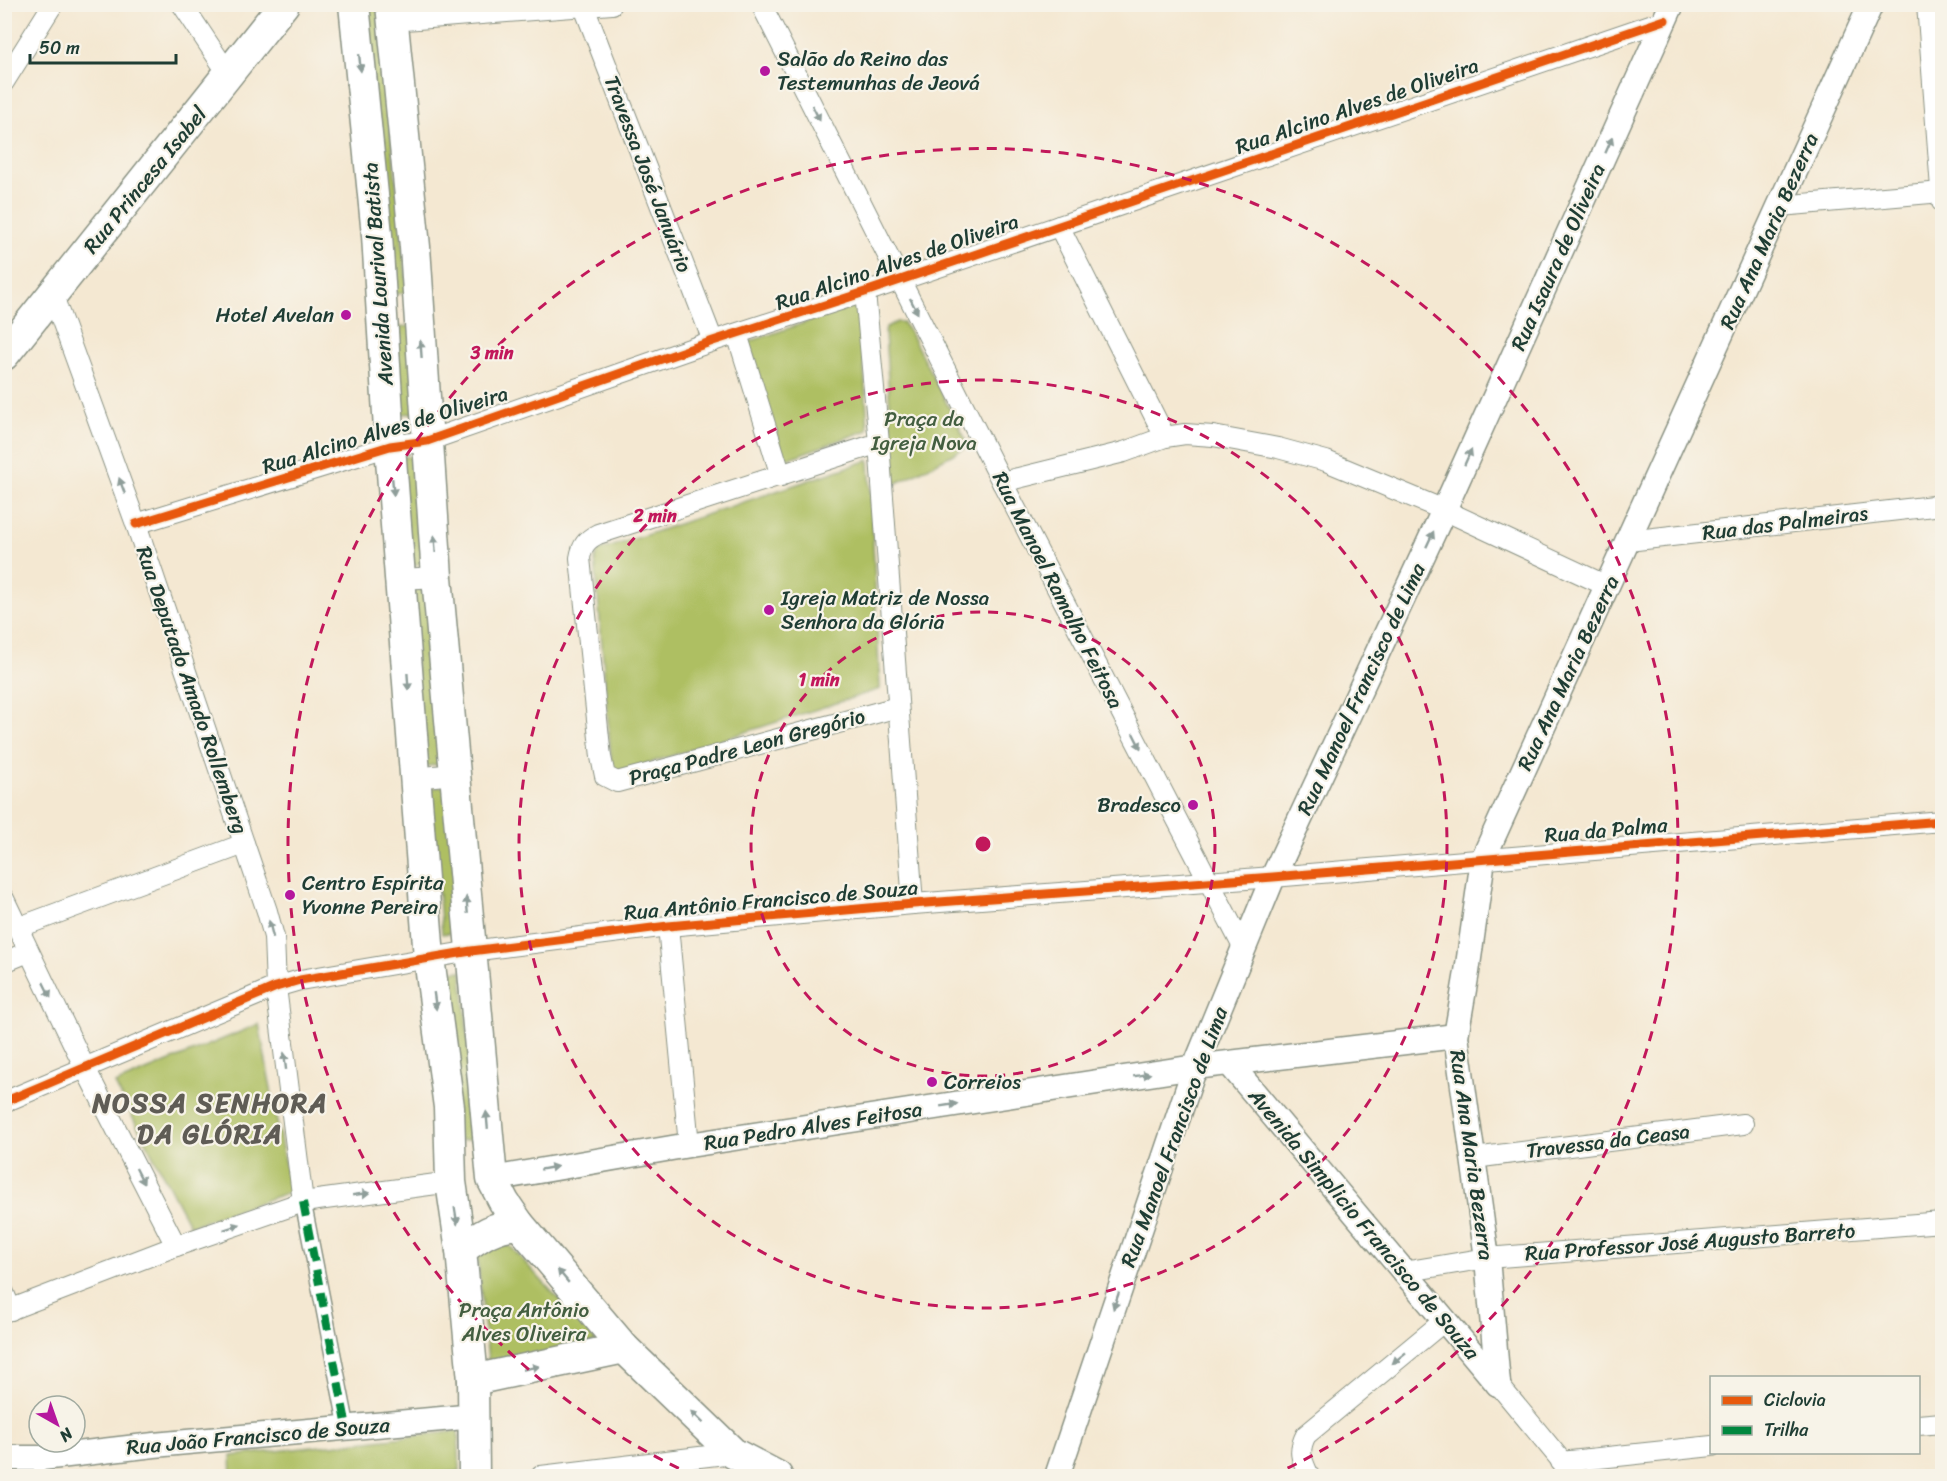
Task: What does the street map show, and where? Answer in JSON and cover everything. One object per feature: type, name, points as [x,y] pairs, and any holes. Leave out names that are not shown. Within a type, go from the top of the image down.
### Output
[{"type":"main road","name":"Rua Princesa Isabel","points":[[4,356],[284,4]]},
{"type":"main road","name":"Avenida Lourival Batista","points":[[354,4],[377,235],[390,446],[429,958],[449,1107],[451,1182],[461,1250],[473,1380],[474,1476]]},
{"type":"main road","name":"Avenida Lourival Batista","points":[[392,13],[415,247],[437,577],[492,1179]]},
{"type":"main road","points":[[492,1179],[519,1224],[624,1348],[733,1453],[777,1476]]},
{"type":"main road","points":[[461,1250],[489,1230],[519,1224]]},
{"type":"main road","points":[[473,1380],[624,1348]]},
{"type":"street","points":[[4,82],[53,4]]},
{"type":"street","points":[[182,4],[229,75]]},
{"type":"street","points":[[392,13],[584,7],[612,4]]},
{"type":"street","name":"Rua Manoel Ramalho Feitosa","points":[[761,4],[1002,482],[1244,949]]},
{"type":"street","name":"Rua Ana Maria Bezerra","points":[[1498,1384],[1487,1258],[1455,1036],[1467,972],[1483,859],[1871,4]]},
{"type":"street","name":"Travessa José Januário","points":[[584,7],[713,341]]},
{"type":"street","name":"Rua Alcino Alves de Oliveira","points":[[136,524],[390,446],[427,441],[713,341],[1059,226],[1668,12]]},
{"type":"street","name":"Rua Isaura de Oliveira","points":[[1444,510],[1668,12]]},
{"type":"street","points":[[1932,16],[1942,202]]},
{"type":"street","points":[[1780,206],[1942,192]]},
{"type":"street","points":[[1059,226],[1165,437]]},
{"type":"street","points":[[865,292],[879,443],[913,904]]},
{"type":"street","name":"Rua Deputado Amado Rollemberg","points":[[53,296],[136,524],[274,937],[276,987],[303,1202]]},
{"type":"street","points":[[737,334],[781,476]]},
{"type":"street","points":[[1002,482],[1124,452],[1165,437],[1185,434],[1205,435],[1299,453],[1326,461],[1444,510],[1607,586]]},
{"type":"street","name":"Praça Padre Leon Gregório","points":[[879,443],[598,534],[588,540],[581,549],[579,558],[601,757],[605,776],[617,782],[898,707]]},
{"type":"street","name":"Rua das Palmeiras","points":[[1628,541],[1942,505]]},
{"type":"street","name":"Rua Manoel Francisco de Lima","points":[[1057,1476],[1195,1067],[1273,877],[1444,510]]},
{"type":"street","points":[[400,579],[437,577]]},
{"type":"street","points":[[414,778],[455,774]]},
{"type":"street","name":"Rua da Palma","points":[[1273,877],[1942,821]]},
{"type":"street","points":[[17,928],[244,844]]},
{"type":"street","name":"Rua Antônio Francisco de Souza","points":[[4,1102],[276,987],[300,980],[471,951],[668,926],[913,904],[1273,877]]},
{"type":"street","points":[[4,899],[85,1068],[176,1245]]},
{"type":"street","points":[[668,926],[689,1145]]},
{"type":"street","points":[[4,962],[28,952]]},
{"type":"street","name":"Rua Pedro Alves Feitosa","points":[[492,1179],[689,1145],[1195,1067],[1455,1036]]},
{"type":"street","name":"Avenida Simplicio Francisco de Souza","points":[[1230,1064],[1498,1384]]},
{"type":"street","name":"Travessa da Ceasa","points":[[1474,1158],[1743,1124]]},
{"type":"street","points":[[7,1305],[303,1202],[451,1182]]},
{"type":"street","points":[[303,1202],[347,1427]]},
{"type":"street","name":"Rua Professor José Augusto Barreto","points":[[1403,1272],[1487,1258],[1942,1222]]},
{"type":"street","points":[[1309,1476],[1300,1446],[1306,1435],[1444,1321]]},
{"type":"street","points":[[1498,1384],[1567,1469],[1710,1446]]},
{"type":"street","name":"Rua João Francisco de Souza","points":[[4,1458],[42,1458],[166,1444],[475,1416]]},
{"type":"street","points":[[1920,1425],[1942,1423]]},
{"type":"street","points":[[541,1476],[733,1453]]},
{"type":"green space","points":[[363,5],[377,5],[408,293],[391,294]]},
{"type":"green space","points":[[860,304],[868,430],[784,460],[748,342]]},
{"type":"green space","name":"Praça da Igreja Nova","points":[[902,322],[909,331],[969,446],[895,484],[885,333],[886,327]]},
{"type":"green space","points":[[414,326],[418,413],[400,414],[390,327]]},
{"type":"green space","points":[[418,456],[427,564],[407,566],[399,457]]},
{"type":"green space","points":[[869,460],[880,689],[618,773],[612,770],[595,559],[598,551]]},
{"type":"green space","points":[[428,589],[445,763],[423,767],[411,590]]},
{"type":"green space","points":[[448,786],[459,932],[442,934],[430,788]]},
{"type":"green space","points":[[462,971],[476,1139],[456,1141],[445,976],[446,972]]},
{"type":"green space","points":[[259,1024],[290,1192],[190,1226],[115,1084]]},
{"type":"green space","name":"Praça Antônio Alves Oliveira","points":[[498,1244],[510,1246],[597,1341],[502,1368],[488,1360],[477,1254]]},
{"type":"green space","points":[[458,1431],[460,1471],[408,1476],[232,1476],[231,1456]]},
{"type":"marked path","points":[[303,1202],[347,1427]]},
{"type":"cycle path","points":[[136,524],[390,446],[427,441],[713,341],[865,292],[1665,20]]},
{"type":"cycle path","points":[[4,1102],[276,987],[300,980],[471,951],[668,926],[913,904],[1273,877],[1942,821]]},
{"type":"place","name":"Salão do Reino das Testemunhas de Jeová","points":[[765,71]]},
{"type":"place","name":"Hotel Avelan","points":[[346,315]]},
{"type":"place","name":"Igreja Matriz de Nossa Senhora da Glória","points":[[769,610]]},
{"type":"place","name":"Bradesco","points":[[1193,805]]},
{"type":"place","name":"Centro Espírita Yvonne Pereira","points":[[290,895]]},
{"type":"place","name":"Correios","points":[[932,1082]]},
{"type":"district","name":"NOSSA SENHORA DA GLÓRIA","points":[[210,1118]]}]
